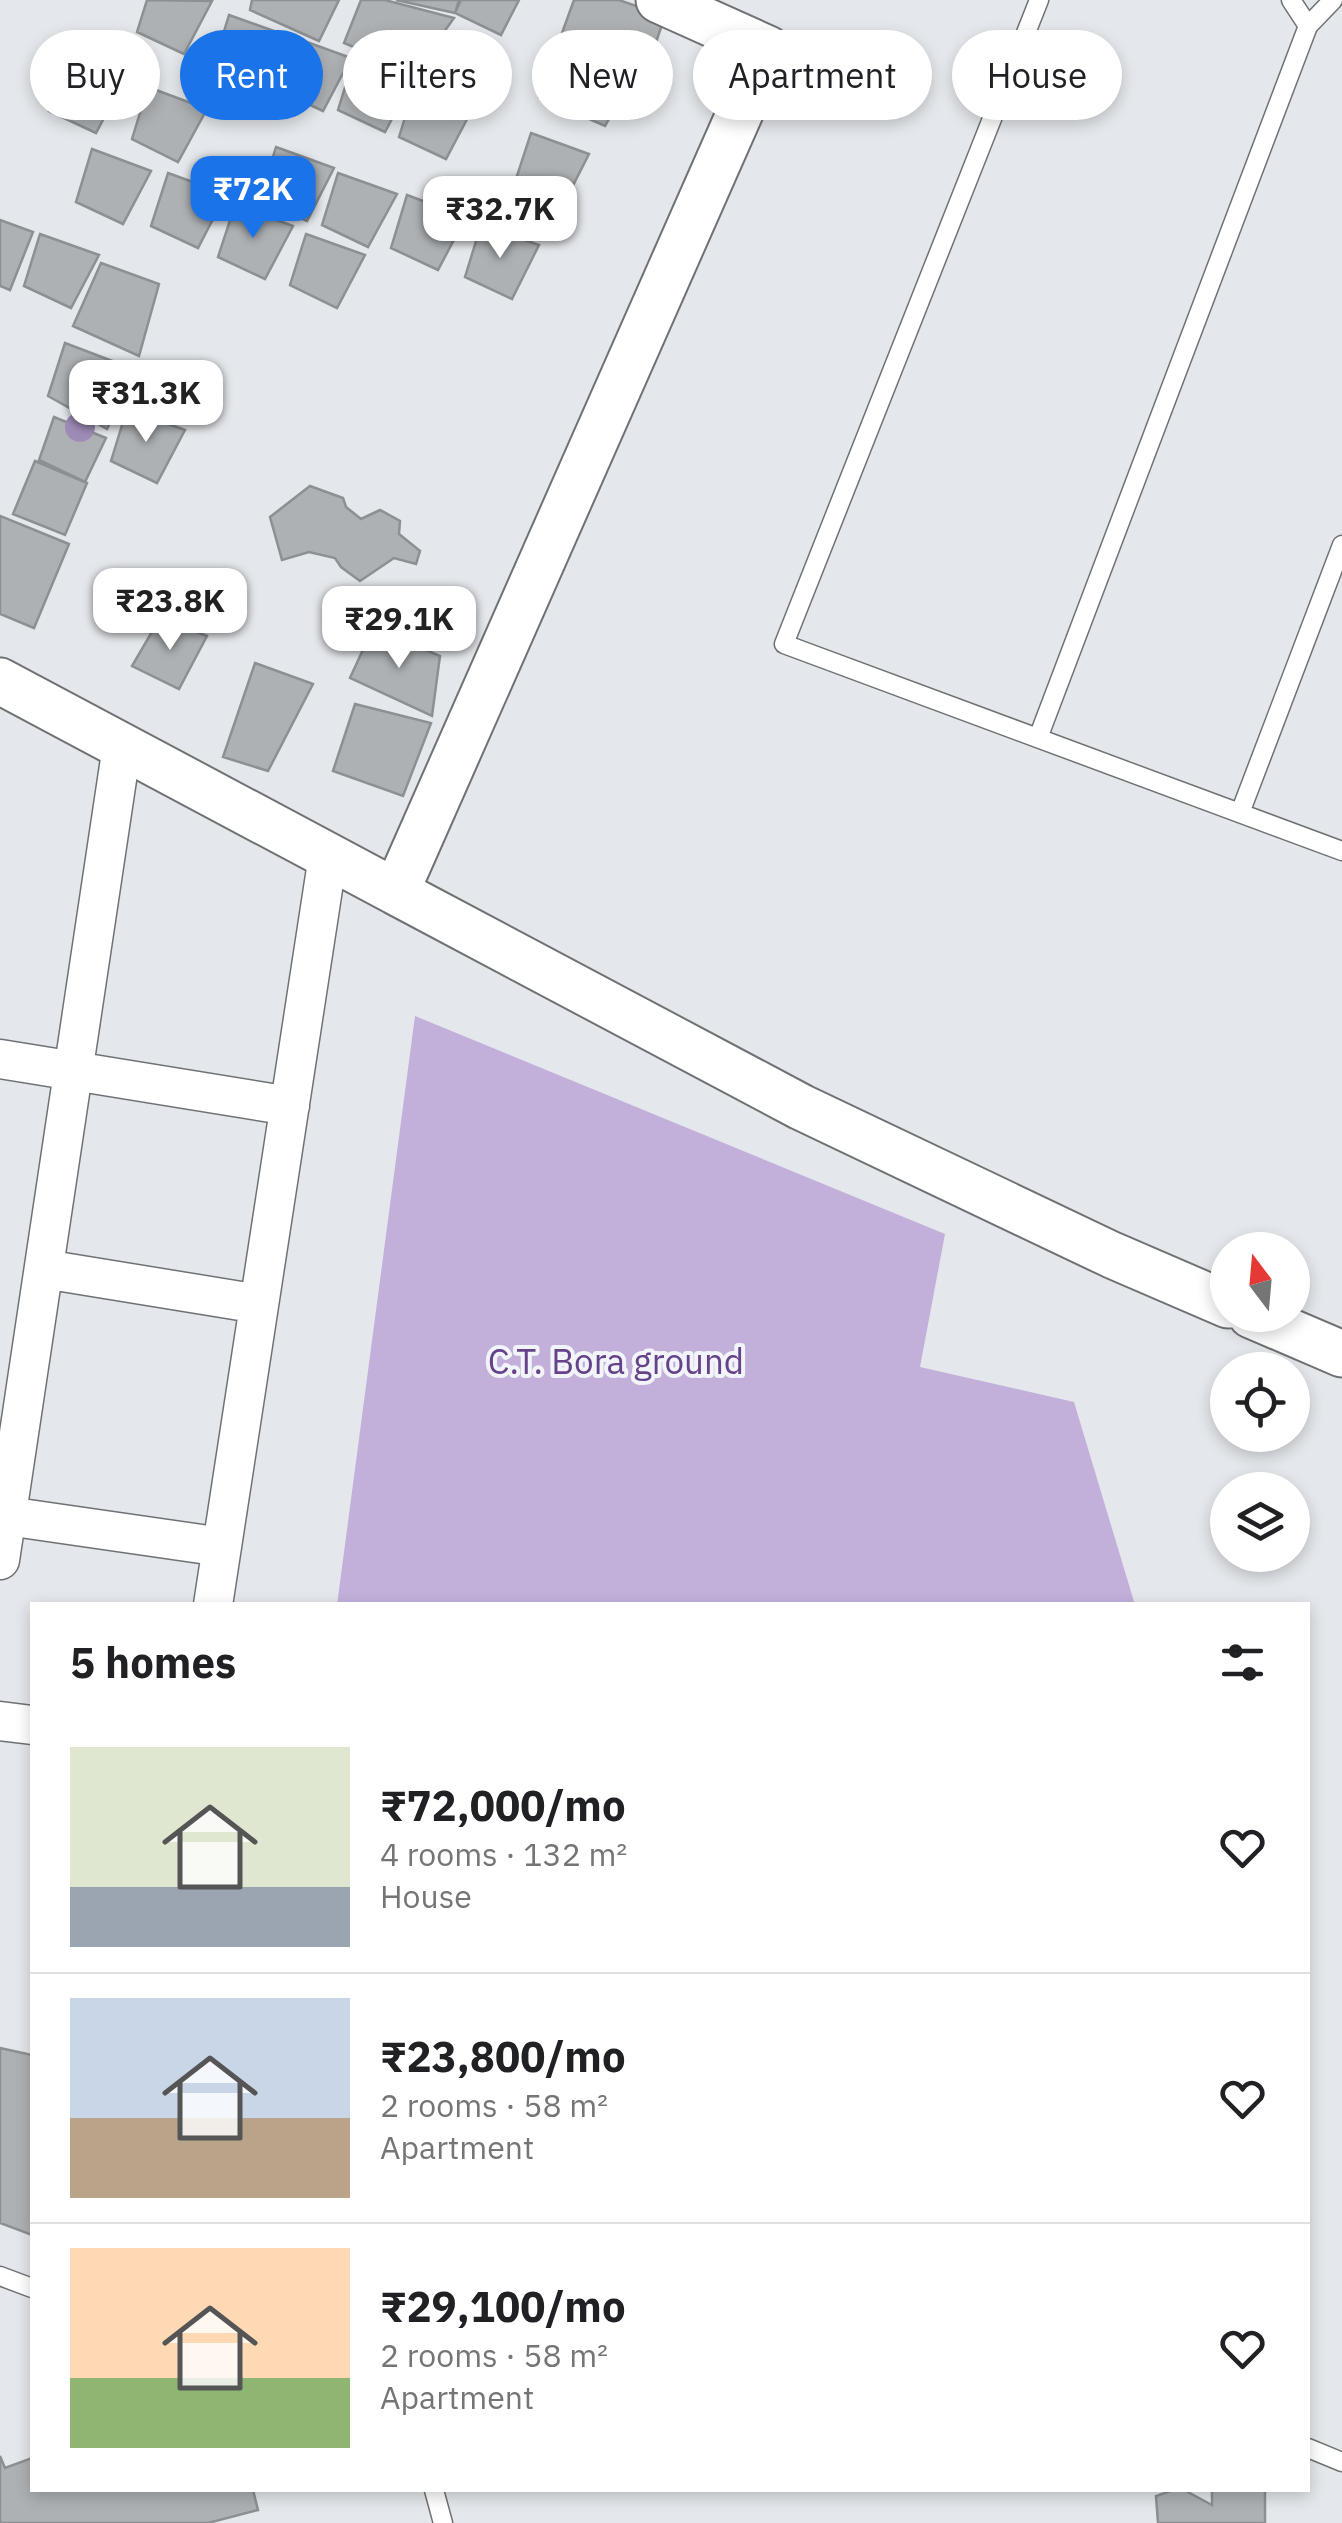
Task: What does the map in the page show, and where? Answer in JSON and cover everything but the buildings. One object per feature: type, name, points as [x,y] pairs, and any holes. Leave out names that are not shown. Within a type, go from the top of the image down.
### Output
[{"type":"street","points":[[396,892],[768,49],[660,0]]},
{"type":"street","points":[[0,681],[800,1108],[1210,1297]]},
{"type":"street","points":[[0,1560],[122,746]]},
{"type":"street","points":[[213,1602],[328,856]]},
{"type":"street","points":[[0,1060],[290,1106]]},
{"type":"street","points":[[44,1269],[260,1304]]},
{"type":"street","points":[[1296,1332],[1340,1349]]},
{"type":"street","points":[[5,1507],[222,1547]]},
{"type":"street","points":[[0,1721],[30,1725]]},
{"type":"lane","points":[[1038,0],[784,644],[1342,851]]},
{"type":"lane","points":[[1291,0],[1308,26]]},
{"type":"lane","points":[[1038,738],[1308,26],[1333,0]]},
{"type":"lane","points":[[1240,813],[1342,545]]},
{"type":"lane","points":[[0,2276],[30,2287]]},
{"type":"lane","points":[[1310,2449],[1342,2462]]},
{"type":"lane","points":[[435,2492],[443,2523]]},
{"type":"green space","name":"C.T. Bora ground","points":[[415,1016],[945,1234],[920,1367],[1074,1402],[1134,1602],[337,1602]]}]
